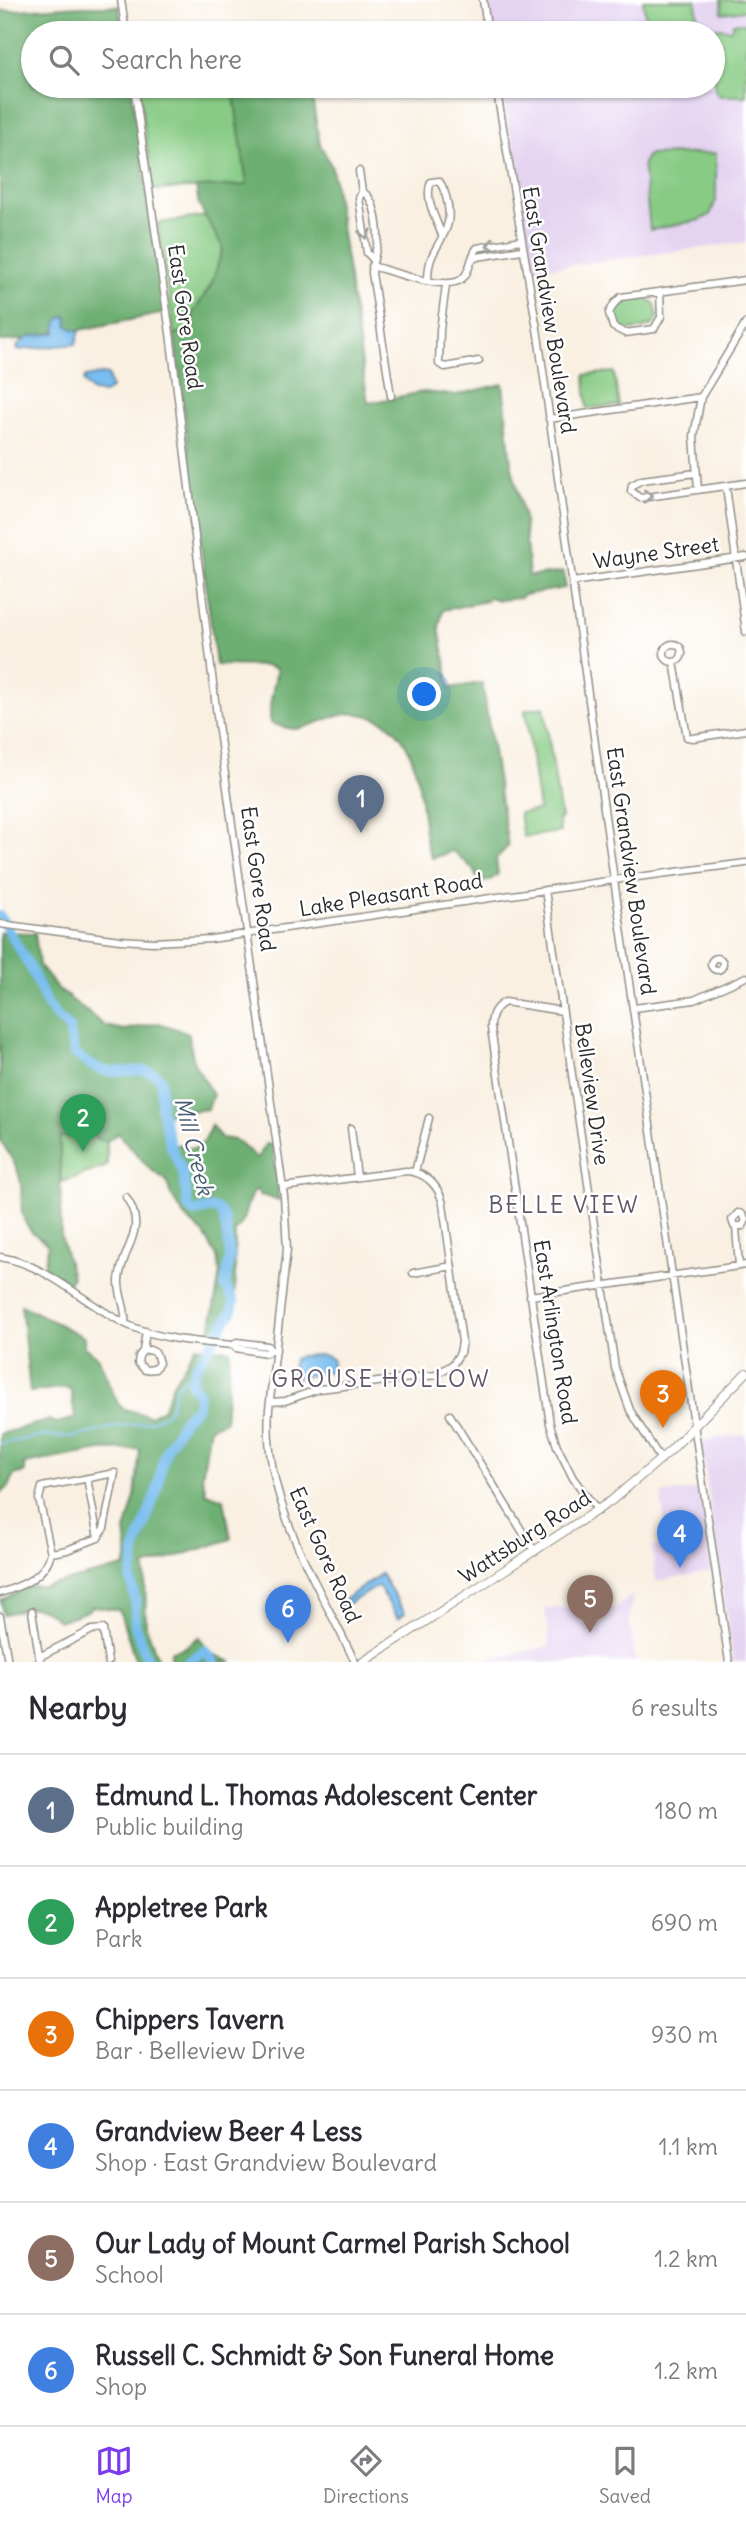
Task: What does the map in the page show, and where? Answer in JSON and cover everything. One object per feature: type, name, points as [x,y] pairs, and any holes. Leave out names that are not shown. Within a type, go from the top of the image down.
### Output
[{"type":"main road","name":"Wattsburg Road","points":[[363,1662],[598,1511],[661,1460],[746,1373]]},
{"type":"street","points":[[121,0],[124,21]]},
{"type":"street","points":[[483,0],[486,21]]},
{"type":"street","name":"East Gore Road","points":[[136,98],[170,333],[218,724],[283,1187],[287,1249],[273,1350],[268,1445],[277,1492],[290,1528],[355,1662]]},
{"type":"street","name":"East Grandview Boulevard","points":[[498,98],[534,309],[614,880],[729,1662]]},
{"type":"street","points":[[359,171],[362,192],[359,198],[368,253],[372,262],[391,396]]},
{"type":"street","points":[[428,281],[429,262],[446,230],[448,213],[444,191],[439,181],[435,181],[431,182],[428,191],[442,235]]},
{"type":"street","points":[[362,192],[371,198],[377,227],[376,252],[372,262]]},
{"type":"street","points":[[372,262],[446,285],[461,280],[475,250],[481,246],[521,240]]},
{"type":"street","points":[[471,262],[477,257],[522,250]]},
{"type":"street","points":[[660,292],[662,314],[656,327],[648,331],[625,333],[613,327],[609,313],[618,299],[660,292],[746,280]]},
{"type":"street","points":[[446,285],[439,363],[445,367],[479,361]]},
{"type":"street","points":[[698,490],[694,424],[701,397],[746,323]]},
{"type":"street","points":[[549,419],[701,397]]},
{"type":"street","points":[[696,473],[642,480],[635,482],[631,488],[634,495],[640,498],[746,483]]},
{"type":"street","points":[[726,487],[746,632]]},
{"type":"street","name":"Wayne Street","points":[[572,582],[746,557]]},
{"type":"street","points":[[674,662],[687,737],[746,730]]},
{"type":"street","name":"Lake Pleasant Road","points":[[0,924],[132,941],[195,940],[248,935],[746,863]]},
{"type":"street","name":"Belleview Drive","points":[[545,890],[615,1368],[630,1410],[661,1460]]},
{"type":"street","points":[[720,969],[727,985]]},
{"type":"street","points":[[634,1008],[694,999],[746,977]]},
{"type":"street","name":"East Arlington Road","points":[[562,1011],[505,1003],[498,1007],[491,1021],[553,1436],[572,1478],[598,1511]]},
{"type":"street","points":[[415,1172],[429,1118]]},
{"type":"street","points":[[351,1128],[357,1177]]},
{"type":"street","points":[[270,1402],[285,1401],[319,1389],[436,1375],[446,1370],[458,1356],[462,1346],[441,1195],[432,1182],[415,1172],[396,1172],[283,1187]]},
{"type":"street","points":[[125,1323],[126,1313],[119,1282],[136,1223],[135,1212],[126,1197]]},
{"type":"street","points":[[530,1296],[742,1265],[736,1227],[732,1222],[734,1216],[740,1213],[746,1220],[743,1226],[736,1227]]},
{"type":"street","points":[[0,1257],[38,1269],[125,1323],[146,1331],[167,1337],[222,1344],[234,1345],[237,1342],[268,1346],[273,1350]]},
{"type":"street","points":[[413,1273],[452,1266]]},
{"type":"street","points":[[143,1351],[146,1331]]},
{"type":"street","points":[[450,1415],[535,1552]]},
{"type":"street","points":[[0,1593],[28,1583],[45,1568],[51,1553],[39,1499],[40,1490],[44,1486],[115,1474],[104,1528],[98,1538],[51,1553]]},
{"type":"street","points":[[87,1478],[98,1538]]},
{"type":"street","points":[[32,1611],[39,1659],[92,1630],[103,1629],[108,1662]]},
{"type":"street","points":[[0,1616],[8,1662]]},
{"type":"shaded area","points":[[489,0],[746,0],[746,242],[532,270],[504,98],[725,98],[725,21],[492,21]]},
{"type":"shaded area","points":[[746,1434],[746,1662],[733,1662],[701,1441]]},
{"type":"shaded area","points":[[700,1489],[712,1571],[656,1581],[652,1547],[667,1544],[661,1494]]},
{"type":"shaded area","points":[[633,1595],[629,1620],[636,1662],[489,1662],[489,1659],[550,1646],[545,1608],[614,1608]]},
{"type":"green space","points":[[643,0],[696,0],[698,21],[646,21]]},
{"type":"green space","points":[[721,0],[746,0],[746,10],[722,13]]},
{"type":"green space","points":[[119,6],[121,21],[21,21],[21,98],[133,98],[165,313],[80,330],[66,325],[43,336],[0,341],[0,11]]},
{"type":"green space","points":[[733,23],[746,23],[746,96],[725,96],[725,29],[731,30]]},
{"type":"green space","points":[[140,98],[235,98],[247,185],[153,190]]},
{"type":"green space","points":[[234,98],[312,98],[320,144],[332,167],[368,403],[423,392],[456,395],[503,384],[511,463],[524,518],[529,576],[564,572],[565,588],[523,595],[521,598],[498,600],[489,597],[486,601],[443,610],[439,627],[450,688],[482,683],[508,846],[496,859],[498,874],[489,881],[479,882],[473,869],[453,851],[432,858],[414,766],[401,737],[390,726],[376,718],[358,714],[334,717],[296,729],[270,723],[270,705],[277,669],[267,666],[216,665],[174,334],[191,331],[193,314],[212,283],[223,248],[199,205],[196,187],[247,185]]},
{"type":"green space","points":[[716,153],[716,200],[710,215],[700,220],[650,230],[643,163],[648,155]]},
{"type":"green space","points":[[206,216],[223,248],[212,283],[193,314],[191,331],[174,334],[158,223]]},
{"type":"green space","points":[[641,298],[655,304],[658,317],[654,324],[633,330],[620,327],[614,317],[614,308],[625,300]]},
{"type":"green space","points":[[614,372],[619,406],[587,408],[585,375]]},
{"type":"green space","points":[[544,707],[561,818],[558,819],[560,832],[523,837],[519,813],[539,810],[525,710]]},
{"type":"green space","points":[[0,932],[35,933],[39,965],[58,989],[105,1026],[124,1030],[159,1023],[188,1033],[194,1063],[213,1095],[207,1109],[163,1115],[171,1146],[181,1144],[185,1148],[195,1148],[205,1140],[211,1125],[221,1138],[238,1142],[257,1158],[266,1144],[273,1145],[279,1200],[260,1195],[257,1189],[250,1199],[235,1231],[235,1298],[232,1311],[214,1338],[210,1339],[210,1331],[220,1272],[217,1257],[204,1234],[187,1219],[171,1195],[166,1180],[150,1169],[118,1133],[107,1141],[99,1140],[93,1135],[60,1137],[61,1236],[72,1277],[69,1284],[44,1268],[48,1245],[32,1232],[25,1221],[19,1174],[0,1140]]},
{"type":"green space","points":[[93,1135],[99,1140],[107,1141],[107,1166],[62,1182],[59,1163],[60,1137]]},
{"type":"green space","points":[[21,1305],[84,1337],[84,1347],[98,1357],[118,1404],[124,1409],[150,1416],[163,1409],[173,1384],[196,1346],[230,1350],[225,1421],[210,1427],[202,1476],[206,1493],[224,1499],[231,1539],[145,1567],[146,1626],[159,1662],[136,1662],[119,1610],[93,1606],[87,1611],[59,1621],[45,1610],[33,1607],[3,1615],[1,1600],[29,1586],[43,1587],[124,1567],[128,1557],[125,1531],[135,1496],[140,1449],[100,1450],[24,1464],[25,1472],[14,1475],[9,1487],[0,1494],[0,1434],[49,1420],[57,1423],[75,1418],[71,1390],[66,1387],[30,1392]]},
{"type":"green space","points":[[199,1637],[210,1653],[232,1662],[170,1662],[171,1651],[184,1648]]},
{"type":"water","points":[[66,316],[67,325],[74,330],[80,330],[76,344],[17,350],[18,345],[28,337],[56,333],[59,320]]},
{"type":"water","points":[[108,375],[111,389],[104,393],[92,392],[84,382],[85,377]]},
{"type":"water","points":[[318,1355],[333,1360],[331,1371],[292,1379],[290,1376],[294,1359]]},
{"type":"water","points":[[381,1574],[405,1613],[398,1618],[378,1586],[340,1608],[338,1604]]},
{"type":"waterway","name":"Mill Creek","points":[[0,916],[31,969],[47,1004],[69,1028],[74,1053],[102,1070],[138,1070],[161,1078],[161,1109],[171,1147],[183,1172],[188,1206],[193,1212],[213,1208],[219,1210],[224,1218],[230,1255],[225,1286],[234,1301],[232,1311],[195,1369],[191,1384],[199,1394],[196,1408],[184,1419],[167,1448],[158,1487],[136,1548],[131,1580],[135,1600],[135,1626],[148,1662]]},
{"type":"waterway","points":[[0,1444],[40,1436],[75,1437],[113,1427],[149,1422],[165,1415],[176,1387],[184,1379],[193,1376]]},
{"type":"waterway","name":"Mill Creek","points":[[188,1662],[205,1650],[214,1662]]},
{"type":"place","name":"Edmund L. Thomas Adolescent Center","points":[[361,833]]},
{"type":"place","name":"Appletree Park","points":[[83,1152]]},
{"type":"place","name":"Chippers Tavern","points":[[663,1428]]},
{"type":"place","name":"Grandview Beer 4 Less","points":[[680,1568]]},
{"type":"place","name":"Our Lady of Mount Carmel Parish School","points":[[590,1633]]},
{"type":"place","name":"Russell C. Schmidt & Son Funeral Home","points":[[288,1643]]},
{"type":"district","name":"BELLE VIEW","points":[[564,1205]]},
{"type":"district","name":"GROUSE HOLLOW","points":[[381,1379]]}]
